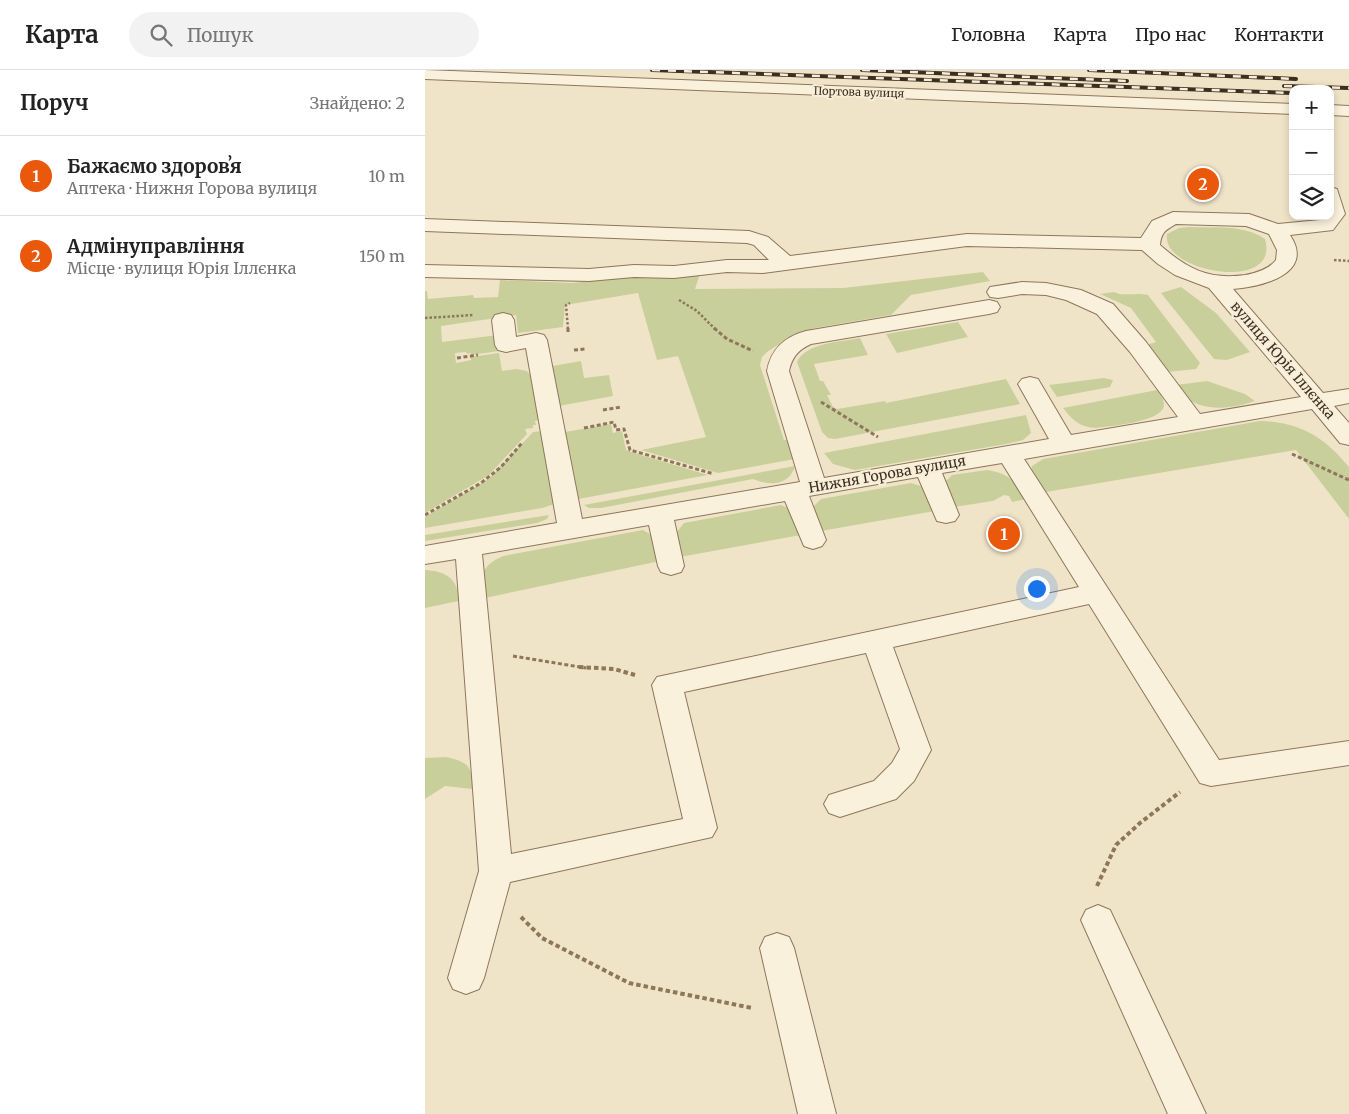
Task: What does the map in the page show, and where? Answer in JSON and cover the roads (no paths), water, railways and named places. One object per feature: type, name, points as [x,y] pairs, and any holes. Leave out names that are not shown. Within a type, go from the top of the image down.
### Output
[{"type":"street","name":"Портова вулиця","points":[[425,74],[1289,109]]},
{"type":"street","points":[[1334,110],[1349,111]]},
{"type":"street","points":[[425,272],[589,276],[634,271],[673,272],[727,266],[763,267],[967,240],[1150,244],[1151,235],[1159,225],[1166,220],[1183,217],[1249,220],[1276,230],[1349,223]]},
{"type":"street","points":[[1326,226],[1330,220]]},
{"type":"street","points":[[425,225],[741,236],[761,241],[785,263]]},
{"type":"street","name":"вулиця Юрія Іллєнка","points":[[1150,244],[1150,247],[1163,259],[1195,277],[1216,283],[1241,283],[1275,272],[1285,262],[1287,252],[1284,242],[1276,230]]},
{"type":"street","name":"вулиця Юрія Іллєнка","points":[[1216,283],[1349,438]]},
{"type":"street","points":[[813,540],[804,488],[778,371],[784,352],[794,342],[806,338],[994,300],[1022,288],[1046,289],[1073,295],[1105,309],[1138,347],[1194,422]]},
{"type":"street","points":[[503,320],[506,345],[536,340],[572,530]]},
{"type":"street","points":[[1030,384],[1064,444]]},
{"type":"street","name":"Нижня Горова вулиця","points":[[425,555],[804,488],[1349,396]]},
{"type":"street","points":[[1008,454],[1211,774],[1349,753]]},
{"type":"street","points":[[927,467],[946,515]]},
{"type":"street","points":[[660,514],[671,566]]},
{"type":"street","points":[[466,978],[496,871],[468,548]]},
{"type":"street","points":[[496,871],[701,828],[667,685],[1097,593]]},
{"type":"street","points":[[841,804],[885,790],[903,772],[916,750],[876,640]]},
{"type":"street","points":[[1098,920],[1187,1114]]},
{"type":"street","points":[[777,948],[817,1114]]},
{"type":"railway","points":[[652,70],[1289,93]]},
{"type":"railway","points":[[862,70],[1127,81]]},
{"type":"railway","points":[[1089,70],[1296,79]]},
{"type":"railway","points":[[1284,86],[1349,88]]},
{"type":"place","name":"Адмінуправління","points":[[1203,184]]},
{"type":"place","name":"Бажаємо здоровʼя","points":[[1004,534]]}]
